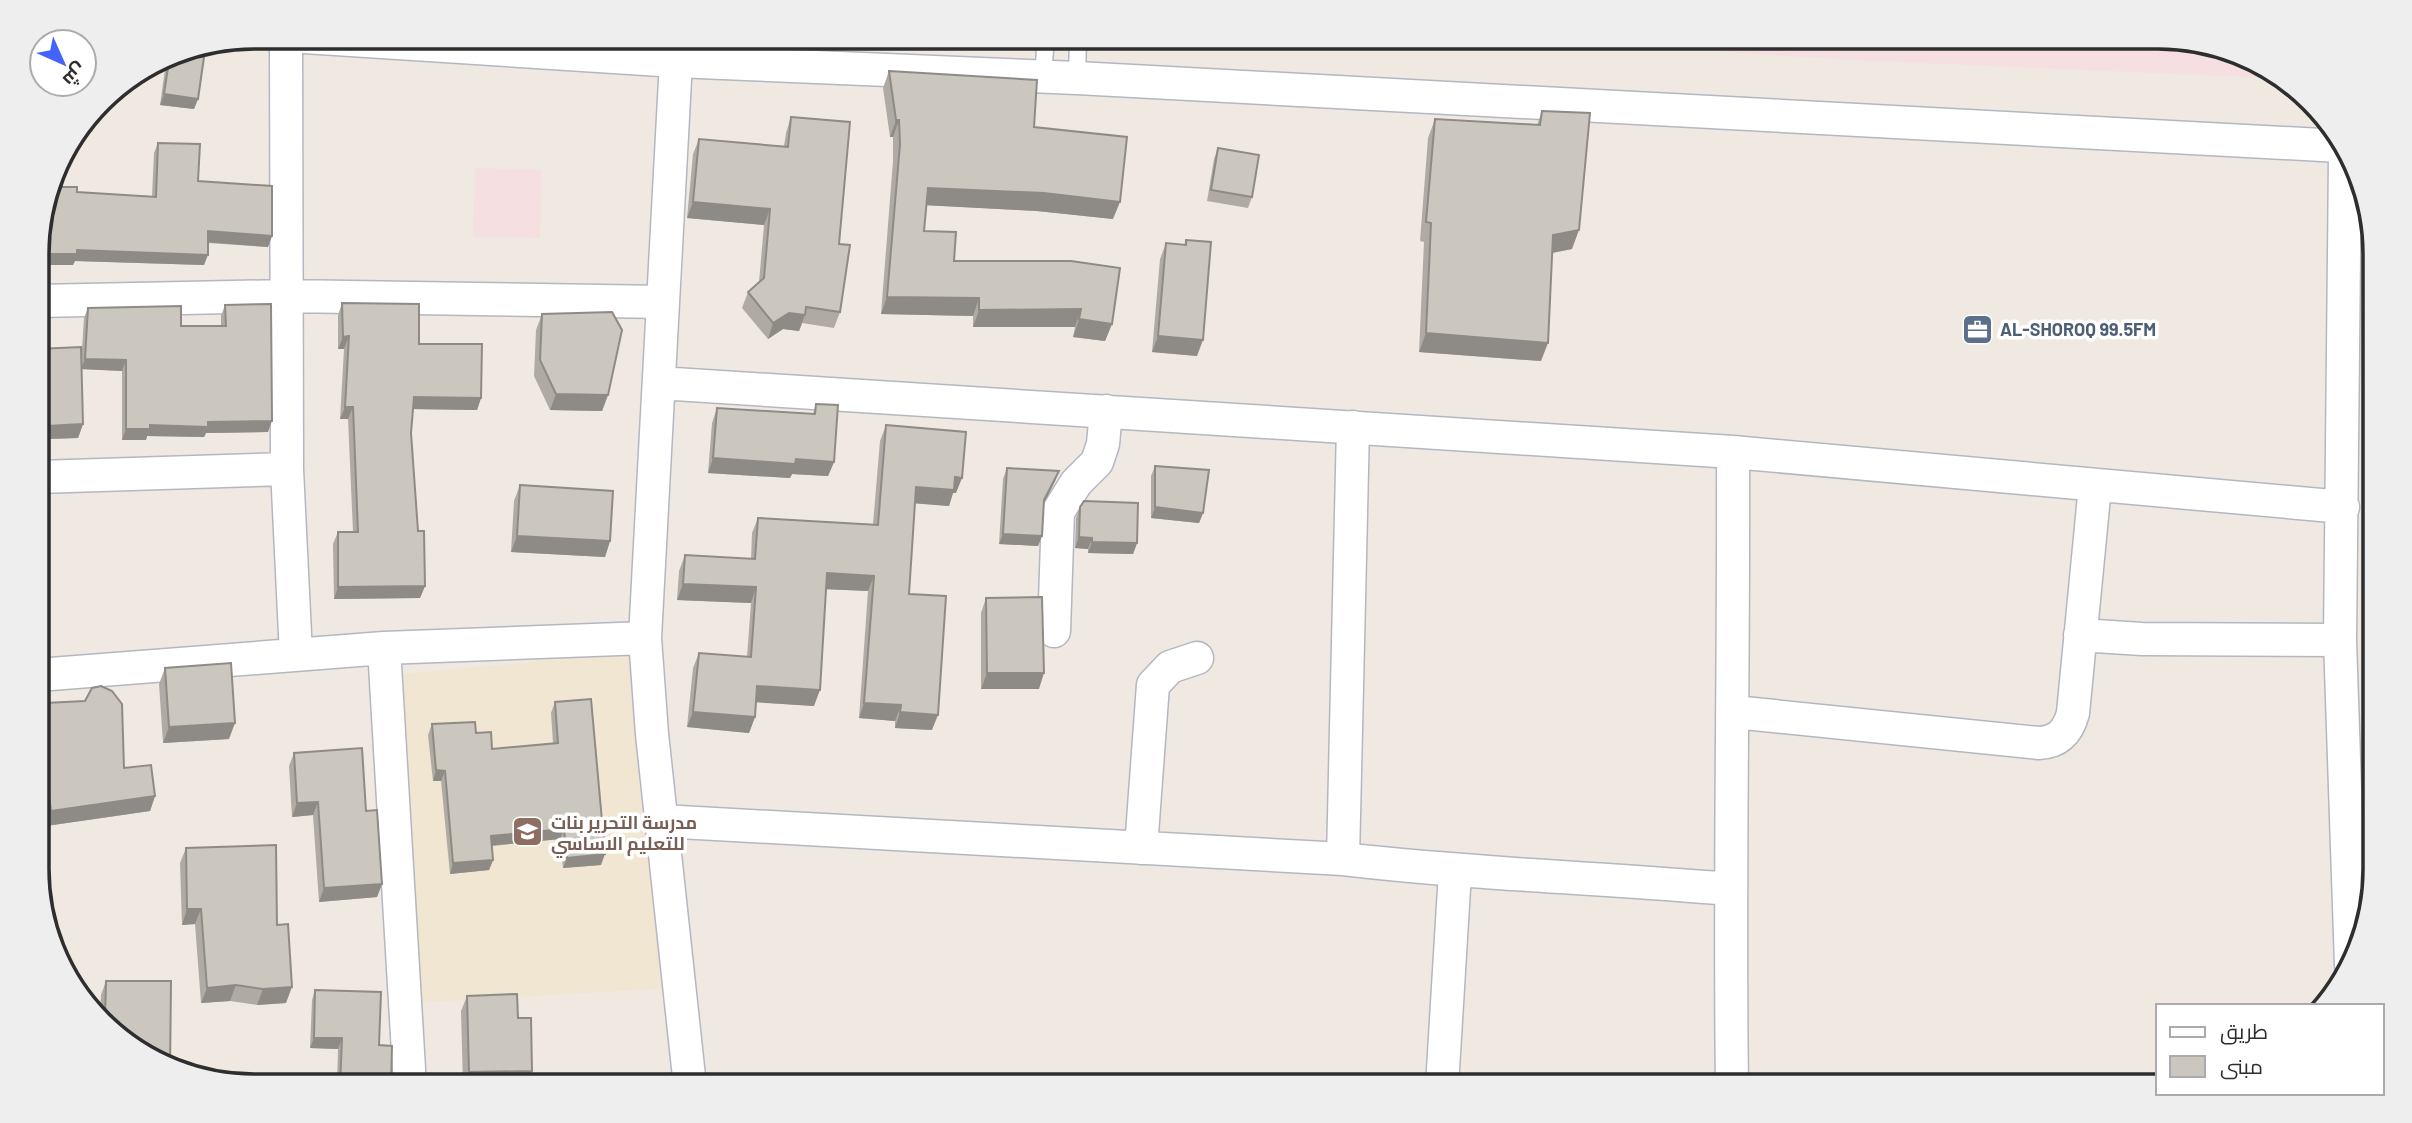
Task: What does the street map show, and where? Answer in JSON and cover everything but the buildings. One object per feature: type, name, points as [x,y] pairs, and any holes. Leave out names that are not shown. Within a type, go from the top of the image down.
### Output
[{"type":"street","points":[[286,49],[287,469],[296,654]]},
{"type":"street","points":[[490,49],[676,61],[1043,76],[2332,146]]},
{"type":"street","points":[[676,61],[645,638],[689,1074]]},
{"type":"street","points":[[2345,171],[2340,640],[2350,939]]},
{"type":"street","points":[[49,301],[286,296],[663,302]]},
{"type":"street","points":[[659,383],[1733,452],[2343,507]]},
{"type":"street","points":[[1054,631],[1058,512],[1076,483],[1097,462],[1103,444],[1106,411]]},
{"type":"street","points":[[1343,859],[1353,427]]},
{"type":"street","points":[[1731,1074],[1729,889],[1734,712],[1733,452]]},
{"type":"street","points":[[49,477],[287,469]]},
{"type":"street","points":[[1734,712],[2051,742],[2070,723],[2095,486]]},
{"type":"street","points":[[2080,635],[2215,640],[2340,640]]},
{"type":"street","points":[[49,674],[384,648],[645,638]]},
{"type":"street","points":[[384,648],[409,1074]]},
{"type":"street","points":[[1141,848],[1150,759],[1147,739],[1153,685],[1170,667],[1197,658]]},
{"type":"street","points":[[662,821],[1343,859],[1455,872],[1611,879],[1729,889]]},
{"type":"street","points":[[1444,1074],[1455,872]]},
{"type":"lane","points":[[1043,76],[1045,49]]},
{"type":"lane","points":[[1077,78],[1078,49]]},
{"type":"shaded area","points":[[1683,49],[2171,49],[2211,56],[2262,78],[1850,60]]},
{"type":"shaded area","points":[[475,168],[542,170],[540,238],[473,237]]},
{"type":"shaded area","name":"مدرسة التحرير بنات للتعليم الاساسي","points":[[638,652],[671,988],[412,1003],[392,675]]},
{"type":"place","name":"AL-SHOROQ 99.5FM","points":[[1977,329]]},
{"type":"place","name":"مدرسة التحرير بنات للتعليم الاساسي","points":[[528,832]]}]
